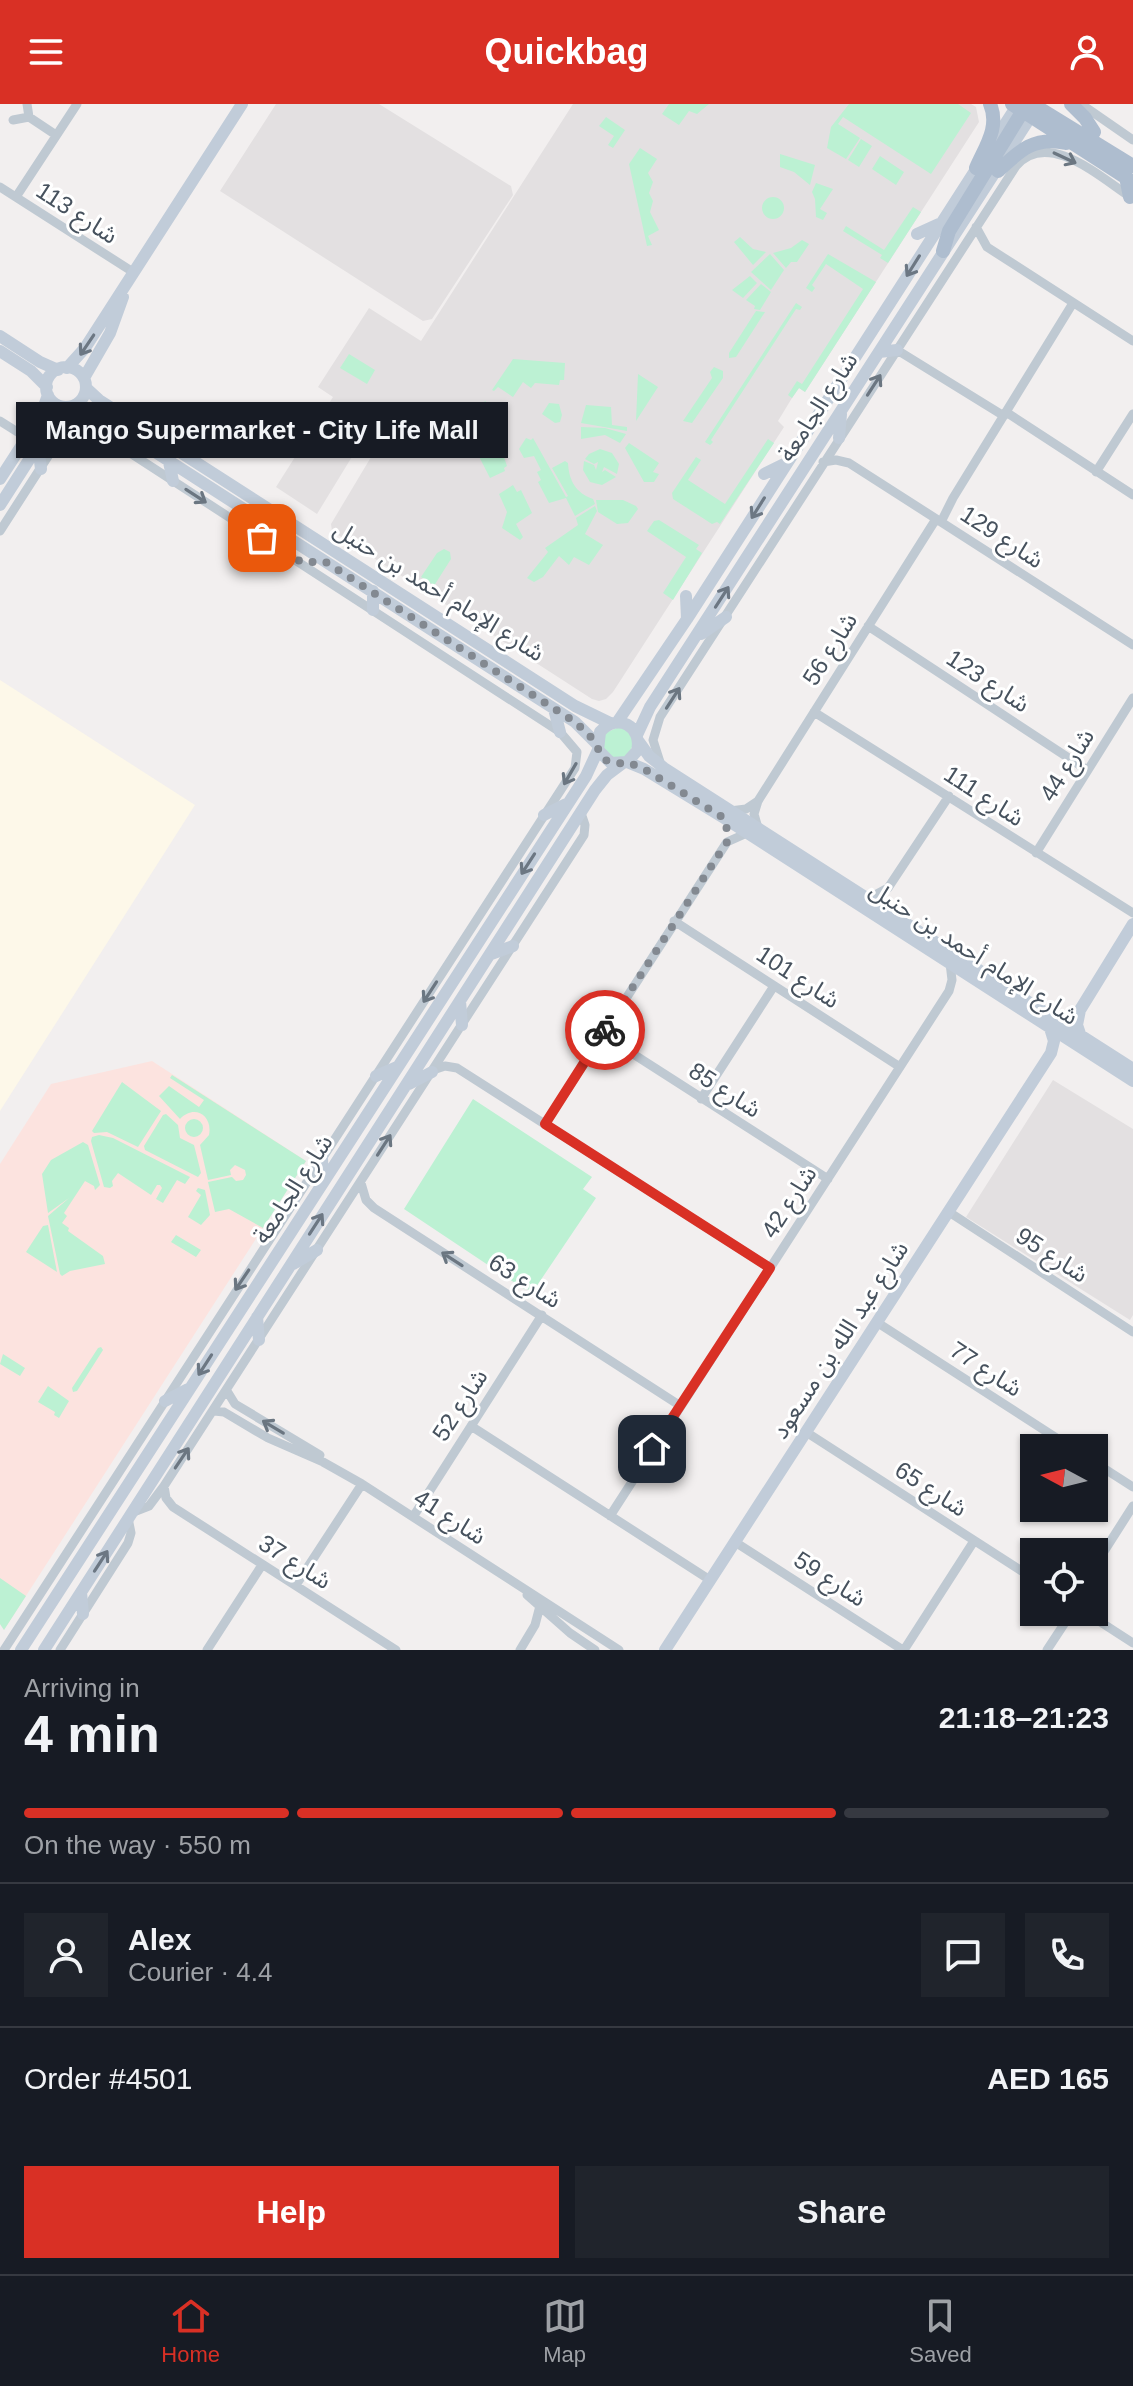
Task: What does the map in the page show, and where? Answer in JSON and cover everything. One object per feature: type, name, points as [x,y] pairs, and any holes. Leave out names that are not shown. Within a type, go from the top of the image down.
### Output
[{"type":"main road","points":[[0,505],[32,442],[43,412],[48,380],[85,348],[242,104]]},
{"type":"main road","points":[[976,168],[992,131],[990,104]]},
{"type":"main road","points":[[1071,104],[1089,122],[1094,132]]},
{"type":"main road","points":[[1029,106],[1094,132],[1133,157]]},
{"type":"main road","points":[[1029,106],[1076,146],[1131,175]]},
{"type":"main road","points":[[1029,106],[1131,175]]},
{"type":"main road","points":[[943,251],[949,231],[1029,106]]},
{"type":"main road","name":"شارع الجامعة","points":[[614,722],[687,619],[976,168],[1029,106]]},
{"type":"main road","name":"شارع الجامعة","points":[[638,738],[650,707],[943,251],[998,171],[1029,106]]},
{"type":"main road","points":[[998,171],[1022,148],[1035,142],[1051,140],[1076,146]]},
{"type":"main road","points":[[1131,175],[1132,198]]},
{"type":"main road","points":[[917,234],[939,224]]},
{"type":"main road","points":[[0,479],[53,421],[83,398],[85,383],[110,333],[133,272]]},
{"type":"main road","points":[[883,291],[885,310]]},
{"type":"main road","points":[[0,336],[44,365],[77,371],[85,383]]},
{"type":"main road","points":[[879,352],[897,350]]},
{"type":"main road","points":[[0,351],[31,371],[53,402],[71,406]]},
{"type":"main road","name":"شارع الإمام أحمد بن حنبل","points":[[85,383],[124,416],[575,706],[614,722]]},
{"type":"main road","points":[[816,395],[821,409]]},
{"type":"main road","name":"شارع الإمام أحمد بن حنبل","points":[[71,406],[102,418],[373,591],[583,729],[597,747]]},
{"type":"main road","points":[[839,438],[841,410]]},
{"type":"main road","points":[[102,418],[110,438]]},
{"type":"main road","points":[[32,442],[41,469]]},
{"type":"main road","points":[[169,462],[173,481]]},
{"type":"main road","points":[[764,474],[787,462]]},
{"type":"main road","points":[[303,563],[324,561]]},
{"type":"main road","points":[[373,591],[373,610]]},
{"type":"main road","points":[[686,596],[687,619]]},
{"type":"main road","points":[[695,639],[726,617]]},
{"type":"main road","points":[[500,691],[514,683]]},
{"type":"main road","points":[[554,709],[560,732]]},
{"type":"main road","points":[[614,722],[632,727],[638,738],[635,756],[625,762],[611,763],[597,747],[600,732],[614,722]]},
{"type":"main road","name":"شارع الإمام أحمد بن حنبل","points":[[638,738],[649,756],[727,815]]},
{"type":"main road","name":"شارع الجامعة","points":[[21,1650],[569,803],[597,747]]},
{"type":"main road","name":"شارع الجامعة","points":[[44,1650],[601,782],[625,762]]},
{"type":"main road","name":"شارع الإمام أحمد بن حنبل","points":[[625,762],[727,815],[865,897],[1052,1024]]},
{"type":"main road","points":[[544,815],[569,803]]},
{"type":"main road","name":"شارع الإمام أحمد بن حنبل","points":[[752,830],[976,980],[1133,1069]]},
{"type":"main road","points":[[1051,1053],[1077,1039],[1080,1010],[1133,924]]},
{"type":"main road","points":[[470,930],[471,951]]},
{"type":"main road","points":[[491,954],[513,946]]},
{"type":"main road","points":[[460,1001],[462,1025]]},
{"type":"main road","points":[[1051,1053],[1054,1041],[1052,1024],[1080,1010]]},
{"type":"main road","name":"شارع الإمام أحمد بن حنبل","points":[[1077,1039],[1133,1081]]},
{"type":"main road","name":"شارع عبد الله بن مسعود","points":[[665,1650],[1051,1053]]},
{"type":"main road","points":[[376,1076],[397,1067]]},
{"type":"main road","points":[[407,1085],[432,1072]]},
{"type":"main road","points":[[355,1163],[358,1148],[376,1116],[371,1108]]},
{"type":"main road","points":[[322,1158],[323,1183]]},
{"type":"main road","points":[[290,1266],[317,1250]]},
{"type":"main road","points":[[257,1317],[259,1340]]},
{"type":"main road","points":[[165,1401],[191,1388]]},
{"type":"main road","points":[[73,1547],[77,1565]]},
{"type":"main road","points":[[81,1592],[83,1614]]},
{"type":"main road","points":[[44,1650],[45,1635],[61,1609],[55,1600]]},
{"type":"street","points":[[27,104],[29,117]]},
{"type":"street","points":[[16,197],[77,104]]},
{"type":"street","points":[[1081,104],[1133,140]]},
{"type":"street","points":[[13,120],[29,117],[56,135]]},
{"type":"street","points":[[664,768],[654,748],[657,724],[823,462],[1020,161],[1037,152],[1063,154],[1132,198]]},
{"type":"street","name":"شارع 113","points":[[0,187],[133,272]]},
{"type":"street","points":[[976,227],[987,247]]},
{"type":"street","points":[[965,245],[987,247],[1133,341]]},
{"type":"street","name":"شارع 56","points":[[758,801],[1075,304]]},
{"type":"street","points":[[897,350],[1133,495]]},
{"type":"street","points":[[1096,472],[1133,414]]},
{"type":"street","points":[[0,421],[32,442]]},
{"type":"street","points":[[0,531],[63,433],[74,424],[87,425],[500,691],[560,732],[572,744],[578,760],[4,1650]]},
{"type":"street","points":[[839,438],[841,453],[849,463]]},
{"type":"street","points":[[823,462],[836,460],[849,463]]},
{"type":"street","name":"شارع 129","points":[[849,463],[1133,645]]},
{"type":"street","name":"شارع 123","points":[[868,626],[1087,770]]},
{"type":"street","name":"شارع 44","points":[[1036,853],[1133,698]]},
{"type":"street","name":"شارع 111","points":[[814,712],[1133,913]]},
{"type":"street","points":[[890,913],[888,888],[949,796]]},
{"type":"street","points":[[727,842],[727,815],[758,801]]},
{"type":"street","points":[[545,1124],[727,842],[752,830],[758,801]]},
{"type":"street","points":[[60,1650],[128,1543],[130,1516],[149,1506],[214,1411],[584,835],[581,813]]},
{"type":"street","points":[[865,897],[888,888]]},
{"type":"street","name":"شارع 101","points":[[674,921],[900,1067]]},
{"type":"street","points":[[949,991],[952,980],[950,963]]},
{"type":"street","points":[[949,991],[964,981],[976,980]]},
{"type":"street","points":[[701,1099],[774,986]]},
{"type":"street","name":"شارع 42","points":[[610,1516],[949,991]]},
{"type":"street","name":"شارع 85","points":[[602,1034],[828,1179]]},
{"type":"street","points":[[448,1047],[457,1068]]},
{"type":"street","points":[[432,1072],[445,1066],[457,1068],[770,1268]]},
{"type":"street","name":"شارع 63","points":[[361,1183],[366,1200],[374,1208],[679,1405]]},
{"type":"street","name":"شارع 95","points":[[949,1212],[1133,1332]]},
{"type":"street","name":"شارع 52","points":[[413,1517],[542,1315]]},
{"type":"street","name":"شارع 77","points":[[878,1323],[1050,1434]]},
{"type":"street","name":"شارع 41","points":[[227,1391],[235,1404],[335,1464],[362,1484]]},
{"type":"street","name":"شارع 41","points":[[214,1411],[224,1412],[268,1438],[323,1462],[362,1484],[619,1650]]},
{"type":"street","points":[[471,1426],[710,1580]]},
{"type":"street","name":"شارع 65","points":[[806,1432],[1020,1570]]},
{"type":"street","points":[[1108,1471],[1133,1487]]},
{"type":"street","points":[[296,1585],[362,1484]]},
{"type":"street","points":[[164,1486],[166,1498],[173,1507]]},
{"type":"street","points":[[149,1506],[173,1507]]},
{"type":"street","points":[[1108,1545],[1133,1506]]},
{"type":"street","name":"شارع 37","points":[[173,1507],[396,1650]]},
{"type":"street","points":[[903,1650],[974,1541]]},
{"type":"street","name":"شارع 59","points":[[735,1542],[903,1650]]},
{"type":"street","points":[[207,1650],[262,1565]]},
{"type":"street","name":"شارع 41","points":[[517,1584],[558,1622],[595,1650]]},
{"type":"street","points":[[520,1650],[532,1631],[540,1606]]},
{"type":"street","points":[[532,1631],[544,1624],[558,1622]]},
{"type":"street","points":[[1047,1650],[1063,1626]]},
{"type":"street","points":[[1107,1626],[1133,1643]]},
{"type":"street","points":[[0,1639],[12,1639],[34,1630]]},
{"type":"shaded area","points":[[276,104],[379,104],[511,186],[513,195],[432,319],[423,321],[220,191]]},
{"type":"shaded area","points":[[573,104],[971,104],[976,107],[979,122],[805,392],[799,388],[792,398],[778,421],[784,427],[613,692],[599,701],[332,531],[331,524],[386,432],[372,424],[317,514],[276,487],[333,397],[318,387],[369,308],[421,341]]},
{"type":"shaded area","points":[[0,680],[195,805],[0,1111]]},
{"type":"shaded area","points":[[152,1061],[306,1161],[4,1630],[0,1624],[0,1164],[51,1084]]},
{"type":"shaded area","points":[[1053,1080],[1133,1129],[1133,1315],[1130,1320],[966,1217]]},
{"type":"green space","points":[[669,104],[709,104],[697,114],[689,111],[679,125],[662,114]]},
{"type":"green space","points":[[849,104],[958,104],[971,113],[931,174],[843,117],[838,124],[860,138],[846,159],[827,148],[831,127]]},
{"type":"green space","points":[[606,117],[625,130],[613,148],[608,145],[614,136],[599,126]]},
{"type":"green space","points":[[861,139],[872,146],[859,167],[848,160]]},
{"type":"green space","points":[[640,148],[657,159],[648,173],[653,182],[649,193],[653,201],[650,212],[659,230],[648,236],[652,245],[647,246],[629,164]]},
{"type":"green space","points":[[780,154],[815,165],[810,185],[794,172],[780,167]]},
{"type":"green space","points":[[880,156],[904,172],[896,185],[872,169]]},
{"type":"green space","points":[[816,183],[833,189],[820,209],[827,213],[823,220],[816,217],[812,192]]},
{"type":"green space","points":[[769,197],[777,197],[784,208],[777,219],[769,219],[762,212],[762,204]]},
{"type":"green space","points":[[913,207],[921,212],[888,263],[880,258],[882,255],[843,231],[846,226],[884,250]]},
{"type":"green space","points":[[740,237],[753,249],[766,252],[753,265],[734,242]]},
{"type":"green space","points":[[802,240],[809,244],[797,262],[791,262],[786,268],[773,253],[791,248]]},
{"type":"green space","points":[[770,254],[784,270],[771,290],[751,272]]},
{"type":"green space","points":[[828,254],[876,282],[805,392],[799,388],[792,398],[788,395],[797,381],[802,384],[863,289],[826,264],[812,285],[815,288],[812,292],[806,288]]},
{"type":"green space","points":[[750,276],[757,283],[743,298],[732,290]]},
{"type":"green space","points":[[761,284],[771,292],[760,310],[754,309],[755,306],[746,300]]},
{"type":"green space","points":[[796,303],[802,307],[796,309],[711,440],[713,442],[710,445],[705,442]]},
{"type":"green space","points":[[756,311],[765,312],[736,357],[729,358],[729,353]]},
{"type":"green space","points":[[349,354],[375,370],[367,384],[340,368]]},
{"type":"green space","points":[[513,359],[565,363],[564,380],[560,380],[559,385],[535,383],[531,388],[523,382],[513,397],[498,387],[492,390]]},
{"type":"green space","points":[[714,367],[723,371],[723,378],[692,423],[683,421],[712,378],[710,372]]},
{"type":"green space","points":[[638,374],[658,387],[636,421]]},
{"type":"green space","points":[[485,401],[484,408],[499,420],[490,435],[498,441],[496,445],[501,448],[507,466],[505,471],[490,478],[466,431]]},
{"type":"green space","points":[[549,403],[559,404],[560,422],[555,423],[542,414]]},
{"type":"green space","points":[[586,405],[611,407],[612,425],[627,427],[627,431],[581,423]]},
{"type":"green space","points":[[581,427],[605,428],[626,434],[620,443],[605,435],[581,439]]},
{"type":"green space","points":[[526,438],[533,438],[566,497],[552,468],[565,461],[574,486],[593,499],[595,504],[575,516],[566,498],[549,503],[538,482],[541,480],[537,472],[541,470],[534,456],[524,458],[519,449]]},
{"type":"green space","points":[[768,439],[774,443],[720,524],[712,524],[673,499],[672,493],[696,457],[701,460],[688,480],[725,504]]},
{"type":"green space","points":[[629,443],[659,463],[653,472],[659,474],[654,482],[644,482],[625,448]]},
{"type":"green space","points":[[600,449],[612,453],[619,464],[617,474],[604,467],[602,472],[605,470],[616,477],[602,485],[590,482],[583,470],[584,461],[594,465],[596,470],[598,462],[594,464],[585,459]]},
{"type":"green space","points":[[513,485],[517,492],[521,490],[532,513],[516,524],[523,537],[520,540],[502,528],[507,512],[499,494]]},
{"type":"green space","points":[[596,500],[623,500],[638,509],[628,523],[617,524],[598,512]]},
{"type":"green space","points":[[595,506],[597,511],[585,534],[603,545],[589,565],[574,557],[569,565],[559,556],[543,577],[534,582],[527,578],[548,552],[545,548],[578,525],[576,518]]},
{"type":"green space","points":[[659,520],[699,545],[696,549],[702,553],[673,600],[663,593],[686,557],[647,531],[654,521]]},
{"type":"green space","points":[[444,549],[450,552],[451,559],[432,589],[432,584],[421,577],[437,553]]},
{"type":"green space","points":[[624,725],[635,739],[628,757],[611,760],[599,742],[600,735]]},
{"type":"green space","points":[[172,1075],[306,1161],[263,1228],[229,1209],[215,1212],[208,1182],[232,1177],[236,1181],[243,1180],[245,1170],[235,1165],[230,1170],[231,1175],[208,1180],[200,1145],[209,1135],[208,1122],[196,1112],[180,1119],[159,1096],[169,1086],[199,1107],[204,1100],[170,1078]]},
{"type":"green space","points":[[122,1082],[161,1111],[138,1147],[107,1132],[92,1131]]},
{"type":"green space","points":[[473,1099],[592,1177],[583,1189],[596,1198],[534,1290],[524,1289],[404,1209]]},
{"type":"green space","points":[[166,1114],[178,1125],[180,1138],[194,1145],[201,1173],[198,1177],[145,1150],[144,1146]]},
{"type":"green space","points":[[190,1119],[198,1119],[203,1128],[201,1135],[190,1137],[185,1132],[185,1124]]},
{"type":"green space","points":[[92,1137],[113,1138],[190,1177],[185,1184],[177,1180],[163,1203],[156,1199],[162,1188],[160,1185],[151,1195],[118,1173],[112,1181],[113,1186],[104,1187],[91,1141]]},
{"type":"green space","points":[[83,1142],[88,1145],[100,1185],[95,1190],[85,1181],[64,1213],[67,1216],[62,1223],[69,1228],[68,1231],[103,1256],[105,1264],[70,1271],[62,1276],[48,1216],[69,1198],[48,1213],[42,1174],[51,1160]]},
{"type":"green space","points":[[198,1188],[205,1190],[210,1215],[201,1225],[188,1217],[201,1195],[196,1191]]},
{"type":"green space","points":[[48,1225],[57,1272],[26,1252],[43,1226]]},
{"type":"green space","points":[[176,1235],[201,1250],[196,1257],[171,1242]]},
{"type":"green space","points":[[98,1348],[103,1350],[77,1391],[73,1392],[72,1388]]},
{"type":"green space","points":[[3,1354],[25,1368],[20,1376],[0,1364]]},
{"type":"green space","points":[[48,1386],[69,1401],[59,1418],[38,1402]]},
{"type":"green space","points":[[0,1578],[26,1596],[4,1630],[0,1624]]},
{"type":"way so far","points":[[262,538],[303,563],[324,561],[575,722],[597,744],[605,760],[617,764],[627,762],[644,769],[724,818],[727,842],[605,1030]]},
{"type":"place","name":"Mango Supermarket - City Life Mall","points":[[262,538]]},
{"type":"route","points":[[605,1030],[545,1124],[770,1268],[652,1449]]}]
